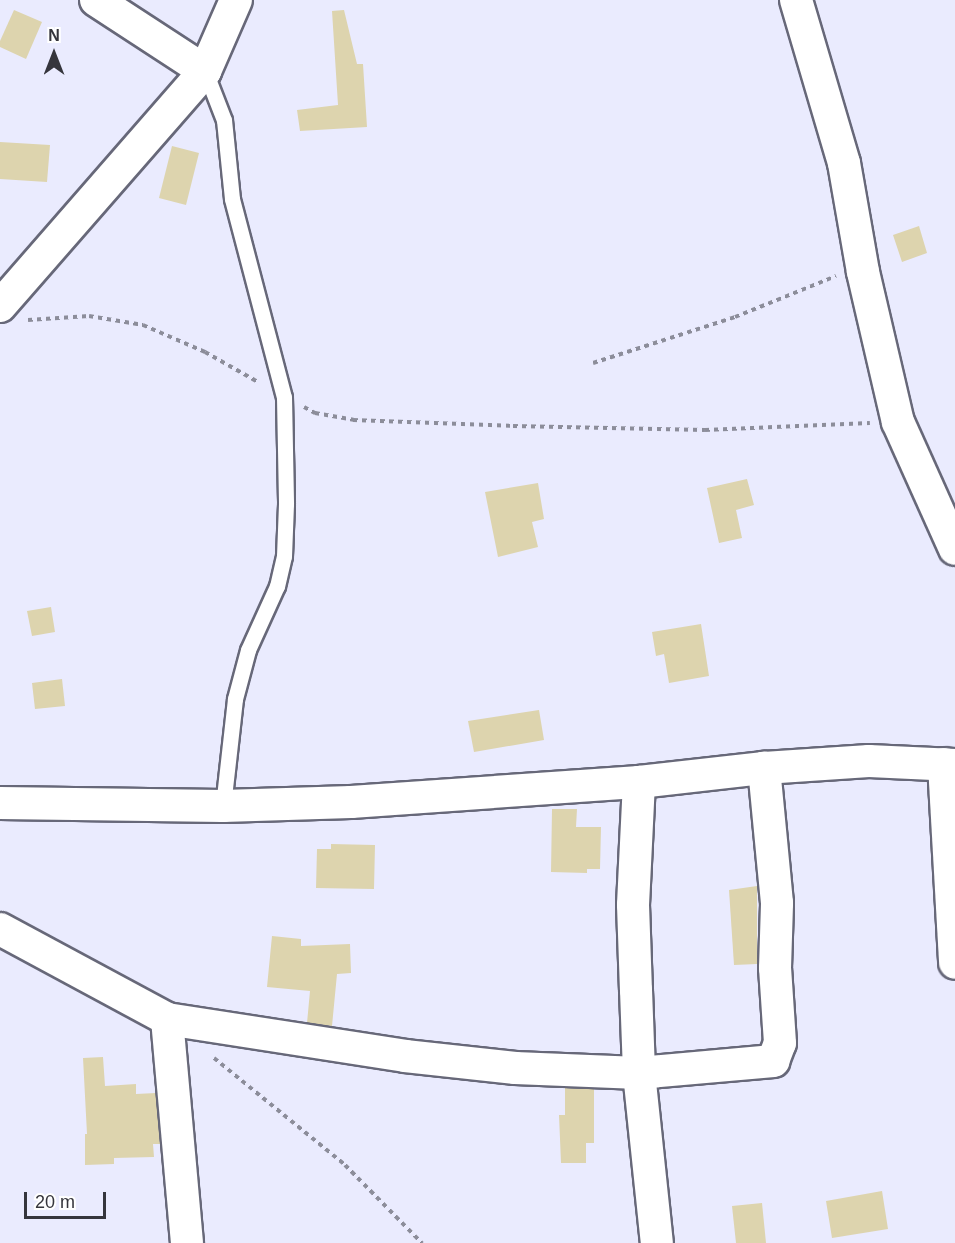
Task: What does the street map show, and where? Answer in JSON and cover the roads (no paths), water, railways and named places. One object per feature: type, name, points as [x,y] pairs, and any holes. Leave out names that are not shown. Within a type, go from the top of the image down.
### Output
[{"type":"street","points":[[96,0],[205,71]]},
{"type":"street","points":[[11,313],[205,71],[236,0]]},
{"type":"street","points":[[796,0],[844,163],[863,272],[898,422],[955,549]]},
{"type":"street","points":[[0,803],[223,806],[351,802],[639,782],[764,768],[869,761],[949,764],[955,963]]},
{"type":"street","points":[[0,929],[167,1019],[427,1058],[515,1068],[639,1073],[765,1063],[773,1061],[777,1056],[780,1043],[775,968],[777,903],[764,768]]},
{"type":"street","points":[[639,782],[633,905],[639,1073],[657,1243]]},
{"type":"street","points":[[167,1019],[187,1243]]},
{"type":"lane","points":[[205,71],[224,120],[232,199],[284,398],[286,504],[284,555],[277,586],[248,650],[235,699],[223,806]]}]
